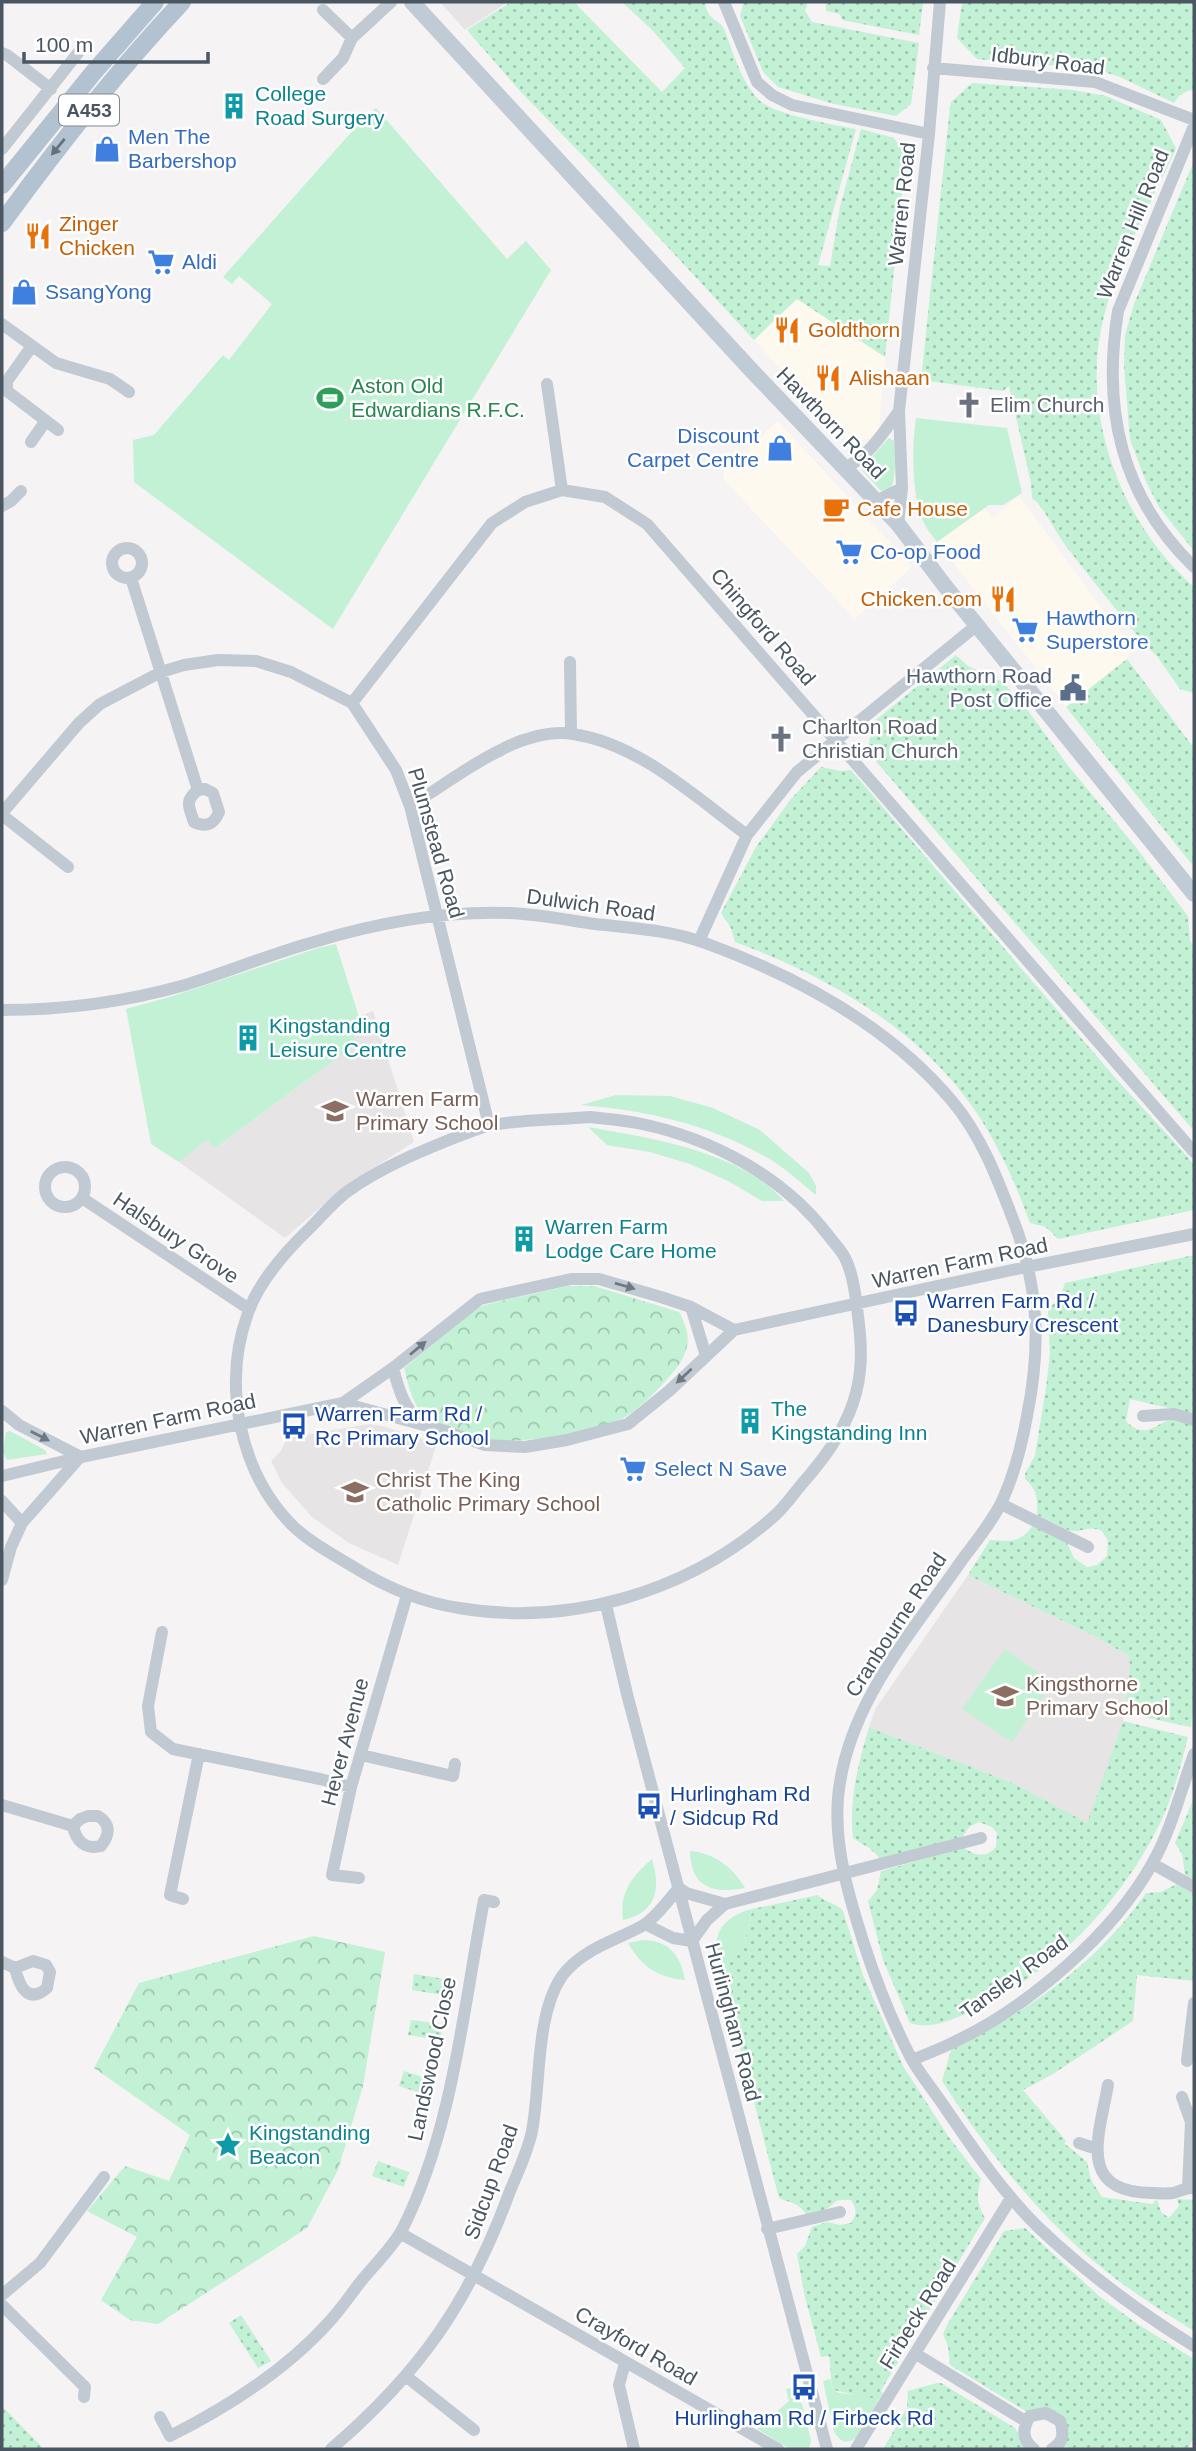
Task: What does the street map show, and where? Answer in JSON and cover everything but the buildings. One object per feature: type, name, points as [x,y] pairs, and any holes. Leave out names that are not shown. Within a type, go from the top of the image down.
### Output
[{"type":"main road","name":"A453","points":[[2,185],[155,2]]},
{"type":"main road","name":"A453","points":[[2,223],[65,139],[131,58],[182,2]]},
{"type":"street","points":[[323,79],[343,58],[352,38],[391,2]]},
{"type":"street","name":"Hawthorn Road","points":[[412,2],[898,524],[1194,894]]},
{"type":"street","points":[[724,2],[757,82],[772,95],[792,104],[929,134]]},
{"type":"street","name":"Warren Road","points":[[898,524],[902,488],[899,411],[929,134],[940,2]]},
{"type":"street","points":[[324,10],[352,38]]},
{"type":"street","points":[[2,53],[51,89]]},
{"type":"street","points":[[2,149],[78,53]]},
{"type":"street","name":"Idbury Road","points":[[933,68],[1096,82],[1194,120]]},
{"type":"street","name":"Warren Hill Road","points":[[1194,126],[1118,311],[1114,337],[1114,401],[1124,458],[1138,493],[1169,543],[1194,567]]},
{"type":"street","points":[[2,324],[56,363],[110,379],[129,392]]},
{"type":"street","points":[[32,346],[7,381],[7,391],[58,430]]},
{"type":"street","points":[[547,384],[562,491]]},
{"type":"street","name":"Warren Road","points":[[845,468],[857,462],[877,442],[899,411]]},
{"type":"street","points":[[31,442],[45,422]]},
{"type":"street","points":[[876,500],[902,488]]},
{"type":"street","points":[[2,506],[21,491]]},
{"type":"street","name":"Chingford Road","points":[[352,702],[492,523],[525,502],[562,491],[605,497],[647,524],[1194,1152]]},
{"type":"street","points":[[131,578],[198,790]]},
{"type":"street","points":[[699,940],[747,835],[797,772],[977,625]]},
{"type":"street","points":[[68,867],[2,814],[86,716],[124,690],[161,672],[184,665],[218,660],[256,661],[291,672],[352,702]]},
{"type":"street","points":[[570,662],[571,733]]},
{"type":"street","name":"Plumstead Road","points":[[352,702],[396,769],[410,806],[489,1125]]},
{"type":"street","points":[[410,806],[501,749],[529,739],[571,733],[600,740],[623,750],[663,773],[747,835]]},
{"type":"street","name":"Dulwich Road","points":[[2,1010],[63,1009],[99,1005],[186,985],[383,923],[438,917],[509,913],[699,940],[837,1005],[880,1033],[919,1065],[956,1105],[982,1146],[1017,1230],[1028,1269]]},
{"type":"street","points":[[590,1117],[640,1123],[678,1133],[713,1148],[756,1170],[793,1196],[816,1219],[846,1258],[857,1304],[862,1350],[858,1384],[852,1406],[838,1437],[821,1462],[776,1515],[746,1540],[701,1567],[606,1605],[531,1613],[459,1608],[407,1595],[372,1578],[314,1543],[293,1526],[258,1478],[240,1424],[235,1391],[237,1359],[249,1310],[291,1247],[347,1192],[416,1153],[489,1125],[590,1117]]},
{"type":"street","name":"Halsbury Grove","points":[[82,1198],[249,1310]]},
{"type":"street","name":"Warren Farm Road","points":[[343,1403],[422,1424],[485,1445],[525,1447],[597,1434],[628,1424],[734,1330],[1194,1234]]},
{"type":"street","name":"Cranbourne Road","points":[[1028,1269],[1038,1336],[1020,1454],[1001,1504],[885,1671],[852,1734],[845,1752],[838,1796],[837,1830],[844,1874],[872,1967],[912,2060],[978,2156],[1039,2228],[1085,2267],[1194,2346]]},
{"type":"street","name":"Warren Farm Road","points":[[2,1476],[343,1403],[393,1368],[480,1299],[526,1288],[581,1278],[599,1279],[691,1307],[734,1330]]},
{"type":"street","points":[[691,1307],[706,1356]]},
{"type":"street","points":[[393,1368],[401,1397],[411,1414],[422,1424]]},
{"type":"street","points":[[2,1411],[19,1425],[81,1457],[22,1523],[11,1547],[2,1580]]},
{"type":"street","points":[[1143,1416],[1174,1414],[1194,1420]]},
{"type":"street","points":[[2,1501],[22,1523]]},
{"type":"street","points":[[1001,1504],[1088,1547]]},
{"type":"street","name":"Hever Avenue","points":[[359,1878],[332,1875],[351,1787],[407,1595]]},
{"type":"street","name":"Hurlingham Road","points":[[606,1605],[627,1694],[827,2449]]},
{"type":"street","points":[[162,1632],[148,1706],[151,1732],[173,1749],[351,1787]]},
{"type":"street","points":[[183,1899],[170,1895],[199,1754]]},
{"type":"street","name":"Tansley Road","points":[[912,2060],[968,2035],[1009,2010],[1063,1969],[1110,1925],[1153,1864],[1194,1754]]},
{"type":"street","points":[[361,1755],[453,1776],[455,1765]]},
{"type":"street","points":[[2,1805],[73,1826]]},
{"type":"street","points":[[645,1924],[673,1938],[692,1941],[707,1920],[725,1904],[981,1838]]},
{"type":"street","points":[[1153,1864],[1194,1887]]},
{"type":"street","points":[[679,1888],[686,1893],[725,1904]]},
{"type":"street","name":"Sidcup Road","points":[[331,2449],[407,2377],[441,2332],[475,2274],[499,2222],[532,2133],[548,2009],[563,1975],[595,1947],[645,1924],[679,1888]]},
{"type":"street","name":"Landswood Close","points":[[160,2417],[170,2437],[236,2400],[288,2363],[330,2322],[400,2233],[418,2194],[439,2129],[454,2064],[484,1900],[494,1902]]},
{"type":"street","points":[[2,1962],[15,1968]]},
{"type":"street","points":[[1187,2061],[1194,2003]]},
{"type":"street","points":[[1108,2085],[1097,2149],[1098,2165],[1105,2178],[1117,2188],[1132,2193],[1170,2194],[1191,2188],[1191,2122],[1182,2097]]},
{"type":"street","points":[[1079,2143],[1097,2149]]},
{"type":"street","points":[[2,2295],[40,2263],[104,2177]]},
{"type":"street","name":"Firbeck Road","points":[[856,2449],[1011,2198]]},
{"type":"street","points":[[768,2229],[840,2212]]},
{"type":"street","points":[[400,2233],[475,2274]]},
{"type":"street","name":"Crayford Road","points":[[475,2274],[778,2449]]},
{"type":"street","points":[[2,2305],[85,2387],[84,2397]]},
{"type":"street","points":[[916,2354],[1027,2422]]},
{"type":"street","points":[[625,2363],[619,2385],[634,2449]]},
{"type":"street","points":[[407,2377],[474,2430]]},
{"type":"street","points":[[1034,2449],[1026,2442],[1024,2432],[1027,2422],[1030,2416],[1046,2413],[1060,2421],[1063,2431],[1059,2445],[1052,2449]]},
{"type":"shaded area","points":[[440,2],[508,2],[465,30]]},
{"type":"shaded area","points":[[797,299],[885,357],[879,429],[871,438],[856,442],[845,438],[754,340]]},
{"type":"shaded area","points":[[778,421],[912,567],[855,619],[723,479],[724,470]]},
{"type":"shaded area","points":[[1019,496],[1132,645],[1127,659],[1066,707],[937,542],[983,507],[993,517]]},
{"type":"shaded area","name":"Warren Farm Primary School","points":[[373,1011],[414,1142],[344,1187],[285,1238],[179,1162],[207,1139],[215,1148],[321,1070],[348,1021]]},
{"type":"shaded area","name":"Christ The King Catholic Primary School","points":[[369,1424],[437,1443],[398,1565],[349,1543],[312,1517],[282,1483],[271,1461],[281,1451],[287,1438]]},
{"type":"shaded area","name":"Kingsthorne Primary School","points":[[968,1575],[1096,1637],[1129,1656],[1123,1721],[1088,1824],[1015,1784],[869,1727],[876,1708]]},
{"type":"green space","points":[[511,2],[574,2],[662,92],[685,68],[653,31],[622,2],[705,2],[708,13],[723,27],[743,76],[758,99],[789,114],[856,129],[818,265],[830,266],[840,207],[861,129],[894,138],[906,155],[885,357],[797,299],[754,340],[520,91],[467,30]]},
{"type":"green space","points":[[744,2],[808,2],[805,11],[812,22],[919,43],[911,104],[896,116],[834,104],[778,87],[763,72],[740,16]]},
{"type":"green space","points":[[826,2],[923,2],[919,35],[842,20],[840,14],[826,11]]},
{"type":"green space","points":[[962,2],[1194,2],[1194,90],[1182,94],[1174,103],[1120,77],[1095,69],[977,59],[957,38]]},
{"type":"green space","points":[[972,83],[1073,90],[1106,96],[1161,120],[1176,148],[1127,251],[1110,294],[1098,353],[1097,390],[1102,427],[1112,464],[1126,498],[1145,531],[1168,561],[1194,587],[1194,693],[1180,689],[1157,656],[1145,645],[1073,555],[1032,498],[1009,386],[1003,391],[921,380],[950,107],[951,102]]},
{"type":"green space","name":"Aston Old Edwardians R.F.C.","points":[[376,108],[507,259],[526,241],[551,270],[333,629],[134,482],[133,440],[154,435],[223,355],[229,360],[272,304],[239,276],[232,284],[223,277]]},
{"type":"green space","points":[[1194,161],[1194,551],[1159,507],[1146,482],[1130,439],[1124,366],[1125,335],[1134,304]]},
{"type":"green space","points":[[916,418],[1007,428],[1022,493],[1003,505],[989,505],[937,542],[924,523],[917,500],[913,457]]},
{"type":"green space","points":[[889,438],[894,441],[894,476],[890,488],[881,491],[861,469]]},
{"type":"green space","points":[[956,655],[968,666],[1003,682],[1188,916],[1190,941],[1194,947],[1194,1131],[868,752],[872,723]]},
{"type":"green space","points":[[1127,659],[1194,748],[1194,867],[1066,707]]},
{"type":"green space","points":[[821,767],[851,770],[1118,1081],[1187,1156],[1194,1165],[1194,1210],[1058,1239],[1046,1227],[1030,1223],[1009,1170],[982,1121],[934,1061],[905,1035],[840,991],[806,972],[735,942],[731,928],[721,913],[756,847],[791,799]]},
{"type":"green space","points":[[336,944],[359,1017],[348,1021],[356,1044],[215,1148],[207,1140],[179,1162],[151,1144],[126,1009]]},
{"type":"green space","points":[[616,1095],[670,1096],[713,1108],[760,1130],[809,1173],[816,1186],[816,1195],[774,1162],[723,1136],[654,1115],[581,1105]]},
{"type":"green space","points":[[588,1127],[693,1149],[744,1170],[784,1201],[762,1201],[728,1181],[690,1164],[650,1152],[607,1145]]},
{"type":"green space","points":[[1194,1255],[1194,1414],[1130,1399],[1126,1421],[1140,1430],[1151,1429],[1172,1420],[1194,1426],[1194,1698],[1191,1727],[1124,1713],[1129,1656],[1096,1637],[968,1575],[990,1540],[1009,1541],[1019,1538],[1033,1525],[1067,1543],[1074,1558],[1087,1567],[1097,1565],[1107,1556],[1108,1541],[1102,1531],[1092,1528],[1068,1530],[1037,1515],[1036,1495],[1025,1479],[1035,1455],[1046,1388],[1050,1354],[1048,1310],[1060,1297],[1065,1283]]},
{"type":"green space","points":[[568,1286],[594,1286],[679,1312],[687,1330],[685,1354],[668,1378],[638,1408],[607,1425],[553,1437],[515,1441],[482,1438],[424,1416],[412,1397],[404,1368],[461,1319],[484,1305]]},
{"type":"green space","points":[[10,1431],[45,1450],[47,1454],[7,1460],[3,1452],[6,1432]]},
{"type":"green space","points":[[1005,1649],[1052,1683],[1012,1742],[962,1709]]},
{"type":"green space","points":[[1123,1721],[1188,1737],[1177,1779],[1162,1819],[1127,1878],[1083,1932],[1058,1956],[1030,1977],[949,2021],[934,2025],[910,2023],[883,1960],[868,1901],[877,1890],[881,1871],[964,1848],[972,1853],[984,1854],[996,1847],[997,1833],[992,1827],[979,1822],[969,1827],[962,1838],[881,1859],[853,1838],[853,1795],[869,1727],[1015,1784],[1087,1823]]},
{"type":"green space","points":[[1194,1798],[1194,1880],[1185,1875],[1182,1854],[1175,1843]]},
{"type":"green space","points":[[690,1851],[722,1862],[745,1888],[723,1890],[706,1886],[699,1881],[695,1873]]},
{"type":"green space","points":[[652,1859],[656,1880],[654,1898],[643,1911],[623,1920],[623,1901],[628,1886]]},
{"type":"green space","points":[[1177,1884],[1194,1894],[1194,1981],[1137,1975],[1133,2021],[1053,2074],[1023,2090],[1066,2141],[1064,2143],[1087,2162],[1091,2180],[1102,2197],[1152,2204],[1157,2199],[1161,2212],[1169,2218],[1179,2206],[1177,2199],[1194,2200],[1194,2331],[1121,2283],[1061,2231],[1006,2170],[942,2081],[951,2050],[1007,2019],[1059,1984],[1105,1943],[1146,1893],[1161,1892]]},
{"type":"green space","points":[[818,1895],[843,1911],[863,1975],[903,2066],[948,2136],[981,2179],[978,2199],[985,2218],[877,2397],[870,2398],[833,2390],[829,2356],[821,2357],[797,2254],[805,2246],[812,2227],[827,2222],[840,2225],[851,2223],[856,2212],[854,2206],[851,2200],[840,2200],[823,2211],[807,2215],[797,2205],[779,2198],[720,1971],[734,1958],[743,1944],[752,1909]]},
{"type":"green space","points":[[752,1909],[743,1944],[734,1958],[720,1971],[716,1949],[720,1931],[731,1918]]},
{"type":"green space","points":[[314,1936],[385,1952],[363,2086],[338,2170],[307,2228],[158,2324],[130,2320],[101,2300],[137,2237],[87,2211],[125,2166],[169,2181],[190,2135],[94,2068],[139,1983]]},
{"type":"green space","points":[[642,1940],[659,1943],[672,1951],[680,1963],[685,1980],[667,1977],[645,1964],[628,1943]]},
{"type":"green space","points":[[414,1974],[445,1979],[443,1995],[412,1990]]},
{"type":"green space","points":[[411,2020],[443,2024],[440,2040],[408,2035]]},
{"type":"green space","points":[[404,2071],[435,2081],[430,2096],[399,2086]]},
{"type":"green space","points":[[378,2161],[409,2172],[404,2187],[372,2176]]},
{"type":"green space","points":[[1025,2228],[1099,2296],[1194,2359],[1194,2437],[1188,2449],[1061,2449],[1068,2430],[1024,2410],[950,2365],[948,2346],[943,2334],[947,2325],[1004,2231]]},
{"type":"green space","points":[[241,2315],[271,2361],[258,2368],[229,2323]]},
{"type":"green space","points":[[830,2379],[833,2390],[839,2393],[877,2397],[880,2391],[883,2393],[857,2437],[847,2442],[834,2432],[823,2381]]},
{"type":"green space","points":[[937,2383],[1015,2428],[1026,2449],[883,2449],[907,2408],[908,2391]]},
{"type":"green space","points":[[798,2387],[811,2441],[809,2449],[790,2449],[757,2429],[789,2401],[786,2389]]},
{"type":"green space","points":[[2,2406],[44,2449],[2,2449]]},
{"type":"place","name":"College Road Surgery","points":[[234,106]]},
{"type":"place","name":"Men The Barbershop","points":[[107,149]]},
{"type":"place","name":"Zinger Chicken","points":[[38,236]]},
{"type":"place","name":"Aldi","points":[[161,262]]},
{"type":"place","name":"SsangYong","points":[[24,292]]},
{"type":"place","name":"Goldthorn","points":[[787,330]]},
{"type":"place","name":"Alishaan","points":[[828,378]]},
{"type":"place","name":"Aston Old Edwardians R.F.C.","points":[[330,398]]},
{"type":"place","name":"Elim Church","points":[[969,405]]},
{"type":"place","name":"Discount Carpet Centre","points":[[780,448]]},
{"type":"place","name":"Cafe House","points":[[836,509]]},
{"type":"place","name":"Co-op Food","points":[[849,552]]},
{"type":"place","name":"Chicken.com","points":[[1003,599]]},
{"type":"place","name":"Hawthorn Superstore","points":[[1025,630]]},
{"type":"place","name":"Hawthorn Road Post Office","points":[[1073,688]]},
{"type":"place","name":"Charlton Road Christian Church","points":[[781,739]]},
{"type":"place","name":"Kingstanding Leisure Centre","points":[[248,1038]]},
{"type":"place","name":"Warren Farm Primary School","points":[[335,1111]]},
{"type":"place","name":"Warren Farm Lodge Care Home","points":[[524,1239]]},
{"type":"place","name":"Warren Farm Rd / Danesbury Crescent","points":[[906,1313]]},
{"type":"place","name":"The Kingstanding Inn","points":[[750,1421]]},
{"type":"place","name":"Warren Farm Rd / Rc Primary School","points":[[294,1426]]},
{"type":"place","name":"Select N Save","points":[[633,1469]]},
{"type":"place","name":"Christ The King Catholic Primary School","points":[[355,1492]]},
{"type":"place","name":"Kingsthorne Primary School","points":[[1005,1696]]},
{"type":"place","name":"Hurlingham Rd / Sidcup Rd","points":[[649,1806]]},
{"type":"place","name":"Kingstanding Beacon","points":[[228,2145]]},
{"type":"place","name":"Hurlingham Rd / Firbeck Rd","points":[[804,2387]]}]
